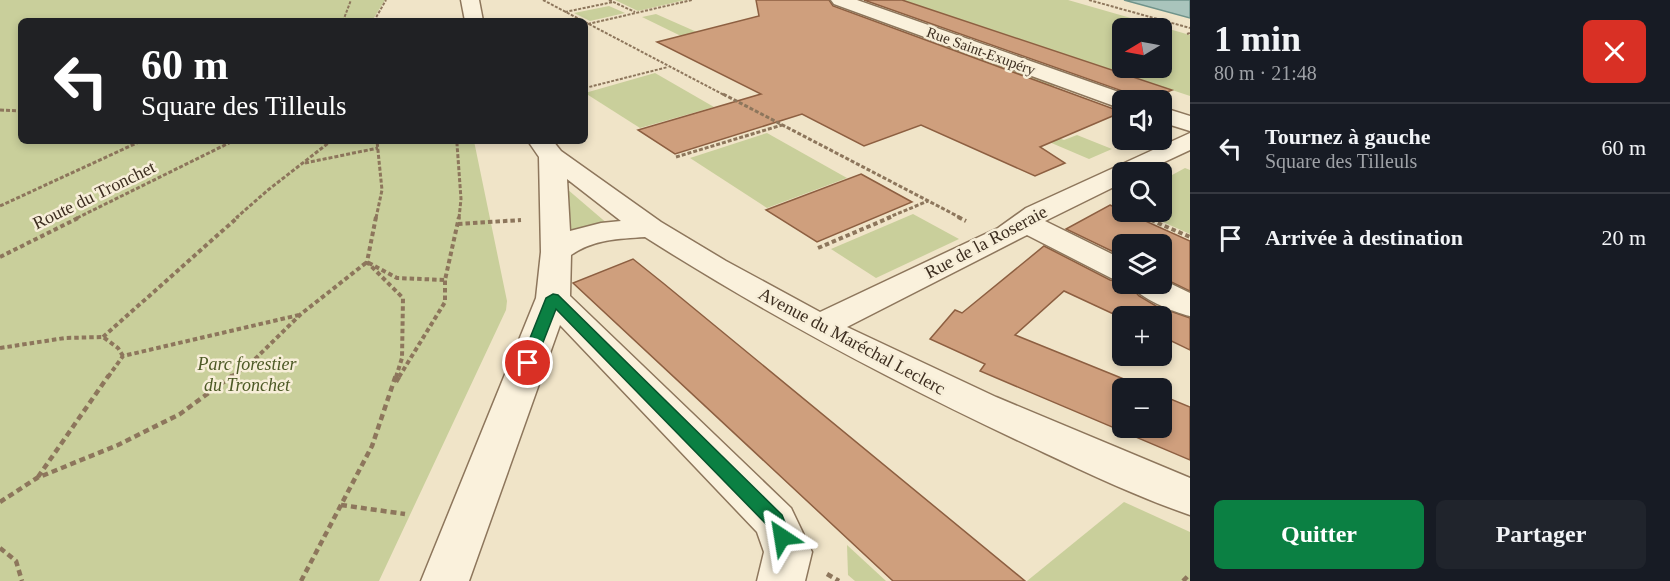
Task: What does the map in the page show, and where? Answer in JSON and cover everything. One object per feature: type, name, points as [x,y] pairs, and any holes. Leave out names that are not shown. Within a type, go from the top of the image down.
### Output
[{"type":"street","points":[[470,0],[473,18]]},
{"type":"street","name":"Rue Saint-Exupéry","points":[[840,0],[1112,97]]},
{"type":"street","points":[[1172,118],[1190,124]]},
{"type":"street","name":"Rue de la Roseraie","points":[[1145,162],[1190,140]]},
{"type":"street","points":[[445,581],[553,298],[556,252],[546,148]]},
{"type":"street","name":"Avenue du Maréchal Leclerc","points":[[546,148],[650,228],[818,327],[940,388],[1190,497]]},
{"type":"street","name":"Rue de la Roseraie","points":[[818,327],[999,238],[1036,213],[1112,178]]},
{"type":"street","points":[[1025,222],[1112,266]]},
{"type":"street","points":[[556,252],[572,240],[608,231],[650,228]]},
{"type":"street","points":[[1166,294],[1190,306]]},
{"type":"street","points":[[553,298],[775,521],[788,552],[781,581]]},
{"type":"path","points":[[343,18],[351,0]]},
{"type":"path","points":[[376,18],[386,0]]},
{"type":"path","points":[[543,0],[576,18]]},
{"type":"path","points":[[609,0],[635,13]]},
{"type":"path","points":[[588,22],[692,0]]},
{"type":"path","points":[[1089,0],[1190,28]]},
{"type":"path","points":[[565,12],[613,2]]},
{"type":"path","points":[[588,25],[999,238]]},
{"type":"path","points":[[588,87],[670,66]]},
{"type":"path","points":[[0,110],[18,111]]},
{"type":"path","points":[[676,157],[782,124]]},
{"type":"path","points":[[0,206],[134,144]]},
{"type":"path","name":"Route du Tronchet","points":[[0,257],[227,144]]},
{"type":"path","points":[[0,348],[65,338],[103,336],[268,190],[327,144]]},
{"type":"path","points":[[0,502],[37,478],[118,445],[180,414],[255,359],[301,314],[367,262],[382,190],[377,144]]},
{"type":"path","points":[[392,387],[445,302],[445,280],[458,224],[461,199],[457,144]]},
{"type":"path","points":[[302,164],[378,148]]},
{"type":"path","points":[[818,248],[928,201]]},
{"type":"path","points":[[458,224],[490,222]]},
{"type":"path","points":[[1156,222],[1190,237]]},
{"type":"path","points":[[367,262],[397,278],[445,280]]},
{"type":"path","points":[[301,581],[372,446],[402,358],[403,298],[367,262]]},
{"type":"path","points":[[37,478],[123,356],[301,314]]},
{"type":"path","points":[[103,336],[118,348],[123,356]]},
{"type":"path","points":[[341,505],[405,514]]},
{"type":"path","points":[[0,548],[12,554],[18,564],[22,581]]},
{"type":"path","points":[[1183,581],[1190,574]]},
{"type":"green space","name":"Parc forestier du Tronchet","points":[[0,0],[385,0],[374,18],[18,18],[18,144],[475,144],[507,301],[506,310],[379,581],[0,581]]},
{"type":"green space","points":[[615,0],[685,0],[638,11]]},
{"type":"green space","points":[[902,0],[1068,0],[1131,18],[1112,18],[1112,70]]},
{"type":"green space","points":[[609,6],[625,13],[590,21],[574,13]]},
{"type":"green space","points":[[656,14],[699,33],[683,37],[642,17]]},
{"type":"green space","points":[[1172,30],[1190,35],[1190,96],[1136,78],[1172,78]]},
{"type":"green space","points":[[943,43],[1059,84],[1049,88],[934,45]]},
{"type":"green space","points":[[655,73],[714,107],[640,128],[588,95],[588,92]]},
{"type":"green space","points":[[1038,130],[1064,140],[1077,135],[1112,149],[1089,159],[1028,133]]},
{"type":"green space","points":[[767,133],[847,178],[767,208],[690,158]]},
{"type":"green space","points":[[1185,168],[1190,170],[1190,234],[1163,222],[1172,222],[1172,175]]},
{"type":"green space","points":[[567,189],[609,225],[567,230]]},
{"type":"green space","points":[[913,214],[959,239],[876,278],[831,249]]},
{"type":"green space","points":[[1124,502],[1190,532],[1190,581],[1027,581]]},
{"type":"green space","points":[[847,545],[886,581],[855,581],[848,575]]},
{"type":"water","points":[[1124,0],[1190,0],[1190,18]]},
{"type":"building","points":[[756,0],[829,0],[833,6],[1112,108],[1112,116],[1040,147],[1065,163],[1035,176],[921,125],[864,146],[802,114],[675,154],[638,130],[761,94],[657,42],[759,16]]},
{"type":"building","points":[[864,0],[902,0],[1112,70],[1112,78],[1136,78],[1172,90],[1120,90]]},
{"type":"building","points":[[861,174],[912,202],[817,242],[766,210]]},
{"type":"building","points":[[1110,205],[1112,206],[1112,222],[1148,222],[1190,241],[1190,291],[1172,282],[1172,234],[1112,234],[1112,251],[1066,229]]},
{"type":"building","points":[[1044,246],[1112,280],[1112,294],[1137,294],[1156,306],[1112,306],[1112,313],[1064,291],[1015,335],[1121,378],[1112,378],[1112,427],[980,371],[985,364],[930,339],[955,310],[962,313]]},
{"type":"building","points":[[633,259],[1025,581],[893,581],[573,283]]},
{"type":"building","points":[[1172,312],[1190,318],[1190,350],[1172,341]]},
{"type":"building","points":[[1172,400],[1190,407],[1190,460],[1138,438],[1172,438]]},
{"type":"route","points":[[528,363],[553,298],[775,521],[782,537]]}]
